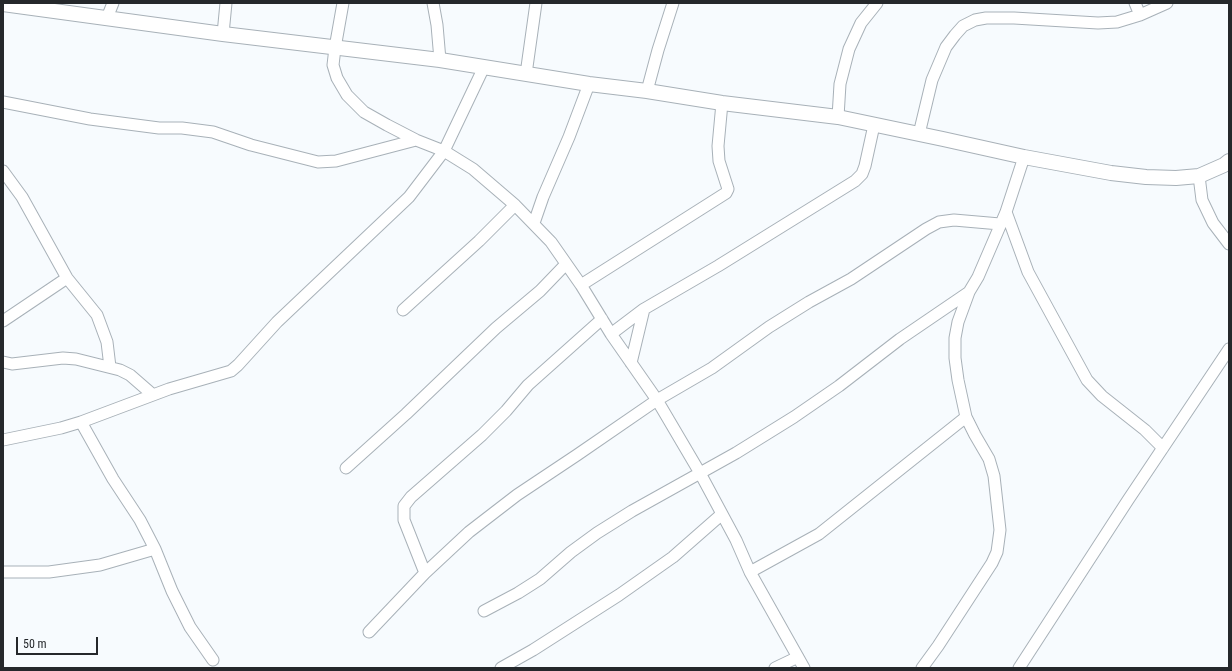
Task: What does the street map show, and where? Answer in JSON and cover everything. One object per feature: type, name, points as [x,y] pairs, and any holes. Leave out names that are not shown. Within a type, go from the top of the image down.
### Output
[{"type":"street","points":[[107,18],[113,3]]},
{"type":"street","points":[[223,34],[226,3]]},
{"type":"street","points":[[343,3],[333,66],[337,78],[347,96],[364,112],[416,140],[444,152],[473,169],[515,205],[552,242],[611,334],[657,400],[700,473],[750,572],[804,668]]},
{"type":"street","points":[[433,3],[437,24],[440,60]]},
{"type":"street","points":[[526,74],[536,3]]},
{"type":"street","points":[[647,91],[673,3]]},
{"type":"street","points":[[838,118],[840,84],[849,49],[861,23],[877,3]]},
{"type":"street","points":[[1134,3],[1140,15]]},
{"type":"street","points":[[919,134],[932,80],[946,47],[963,26],[975,20],[986,18],[1014,18],[1098,23],[1117,22],[1140,15],[1167,3]]},
{"type":"street","points":[[3,4],[223,34],[440,60],[589,84],[838,118],[1024,157],[1111,173],[1146,177],[1176,178],[1199,176],[1224,165],[1229,161]]},
{"type":"street","points":[[3,440],[81,422],[153,395],[207,377],[222,375],[231,371],[277,322],[409,197],[444,152],[484,67]]},
{"type":"street","points":[[534,223],[589,84]]},
{"type":"street","points":[[3,102],[90,119],[158,128],[182,128],[213,132],[251,145],[318,162],[336,162],[416,140]]},
{"type":"street","points":[[581,285],[726,193],[728,189],[719,161],[718,146],[722,103]]},
{"type":"street","points":[[611,334],[644,309],[718,266],[855,181],[862,174],[865,166],[874,125]]},
{"type":"street","points":[[922,668],[984,576],[992,563],[996,552],[1000,530],[994,476],[989,459],[966,416],[957,373],[955,338],[958,322],[969,292],[978,277],[1006,212],[1024,157]]},
{"type":"street","points":[[3,171],[22,197],[67,278],[96,316],[107,342],[110,367]]},
{"type":"street","points":[[1199,176],[1202,200],[1213,223],[1229,244]]},
{"type":"street","points":[[403,310],[479,241],[515,205]]},
{"type":"street","points":[[1006,212],[1028,272],[1087,380],[1102,396],[1145,430],[1162,448]]},
{"type":"street","points":[[369,632],[424,573],[470,532],[517,495],[657,400],[712,368],[776,323],[809,302],[851,279],[939,222],[954,220],[1000,224]]},
{"type":"street","points":[[346,468],[406,414],[496,328],[540,291],[566,264]]},
{"type":"street","points":[[3,321],[67,278]]},
{"type":"street","points":[[484,611],[518,593],[540,579],[571,552],[597,533],[632,511],[700,473],[794,417],[839,386],[900,339],[969,292]]},
{"type":"street","points":[[631,363],[644,309]]},
{"type":"street","points":[[424,573],[404,520],[404,506],[411,497],[482,435],[506,411],[528,385],[602,319]]},
{"type":"street","points":[[1019,668],[1162,448],[1229,349]]},
{"type":"street","points":[[3,362],[12,364],[63,358],[76,359],[110,367],[130,375],[153,395]]},
{"type":"street","points":[[750,572],[819,534],[966,416]]},
{"type":"street","points":[[81,422],[113,479],[140,520],[155,549],[172,591],[190,627],[213,660]]},
{"type":"street","points":[[501,668],[533,650],[619,595],[673,557],[722,514]]},
{"type":"street","points":[[3,572],[49,572],[100,565],[155,549]]},
{"type":"street","points":[[775,668],[798,657]]}]
